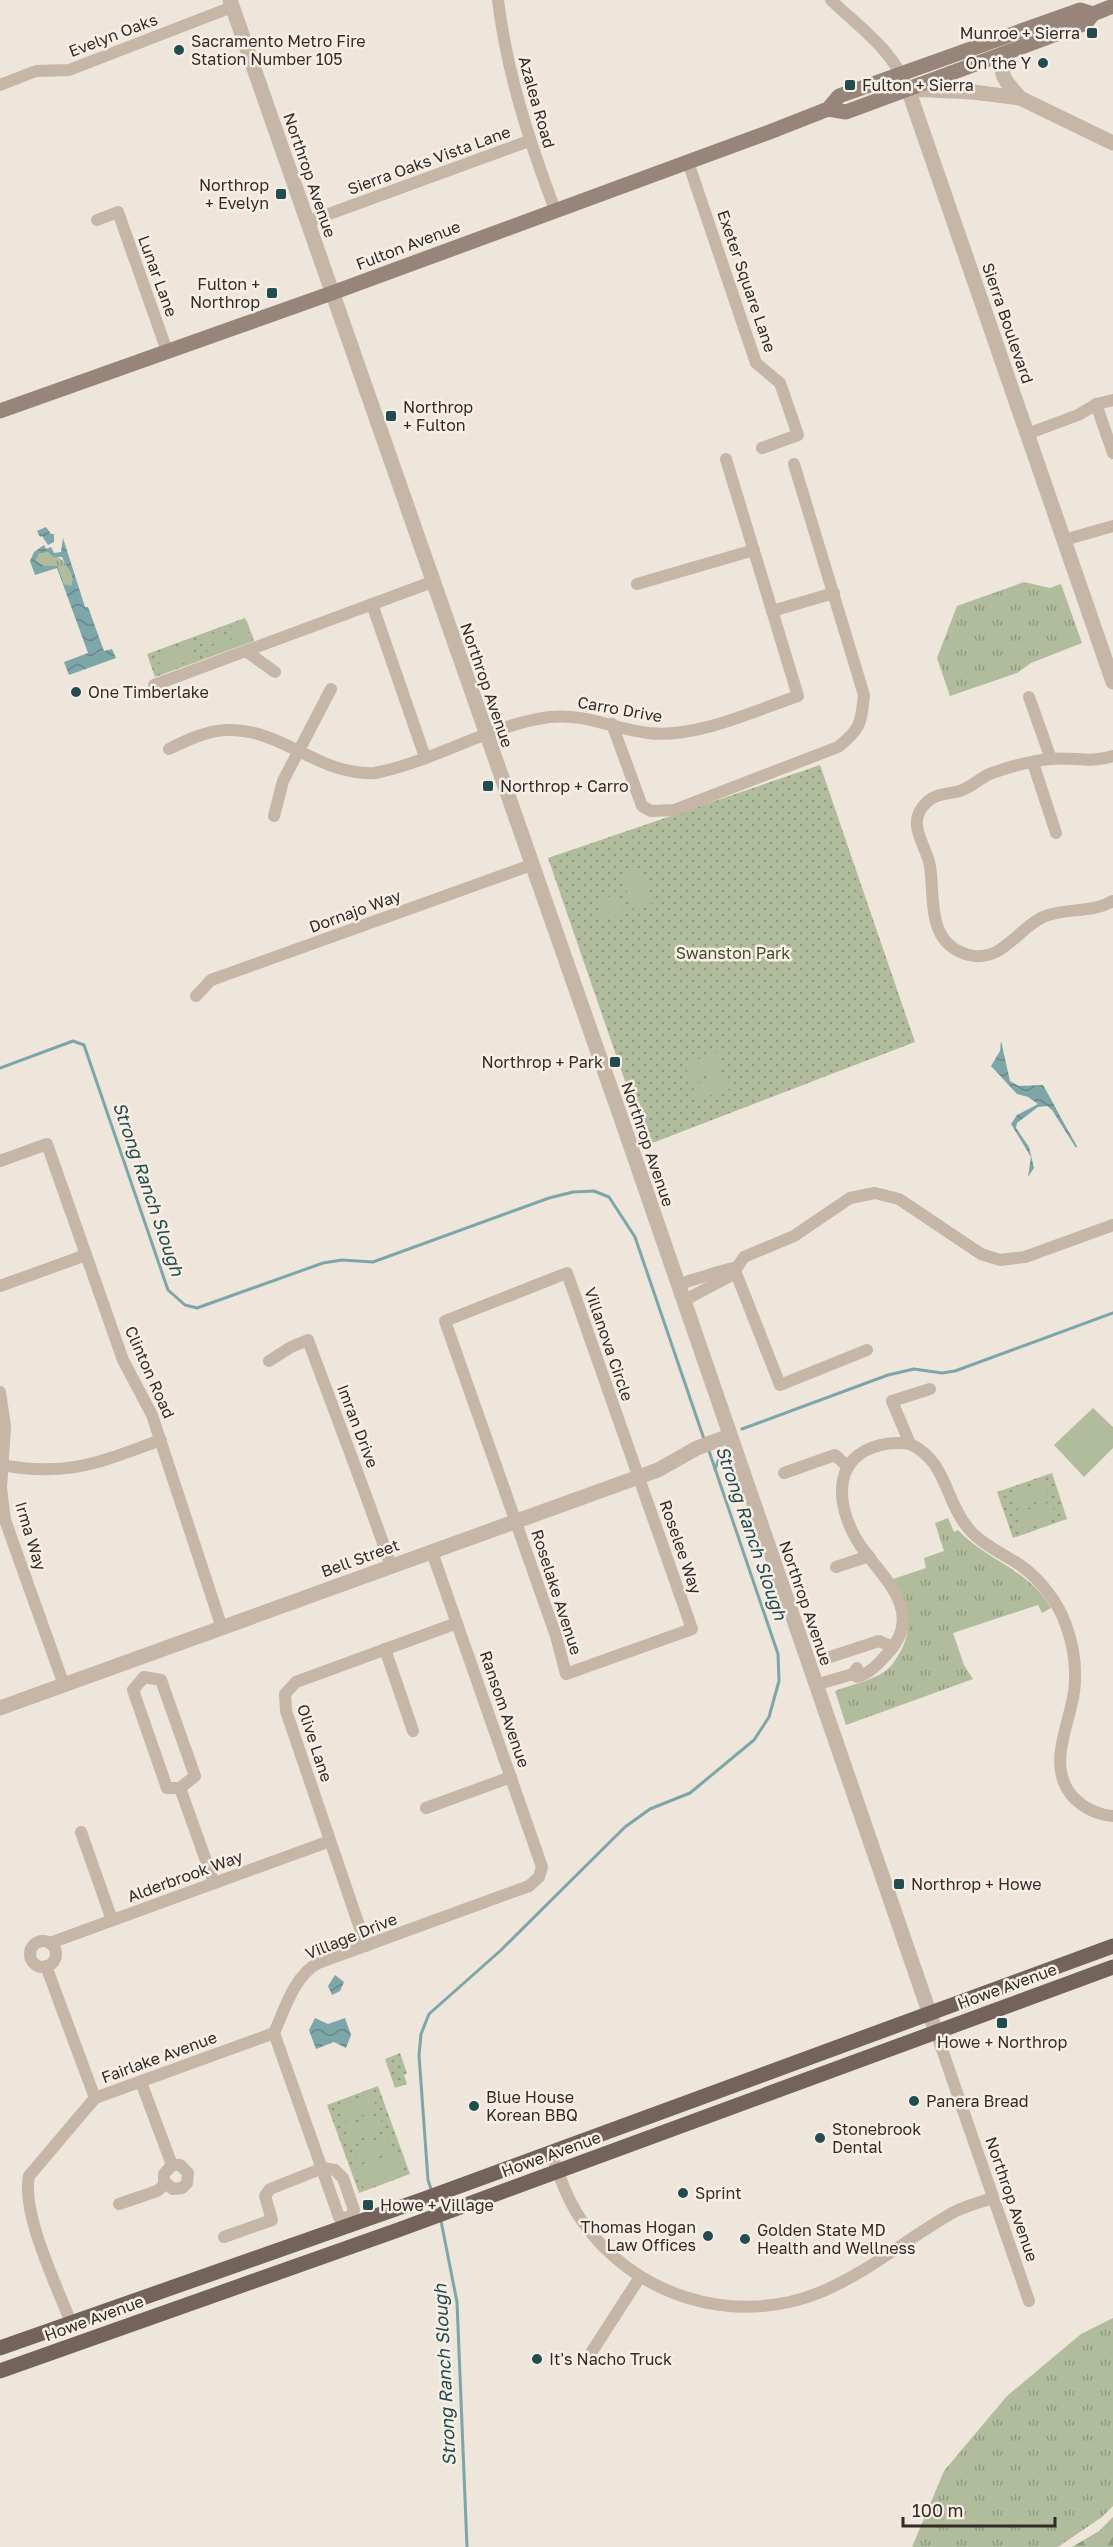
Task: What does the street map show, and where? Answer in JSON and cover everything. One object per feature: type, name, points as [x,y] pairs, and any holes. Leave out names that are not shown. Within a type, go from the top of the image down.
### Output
[{"type":"main road","points":[[908,89],[1086,23],[1093,14],[1113,6]]},
{"type":"main road","name":"Fulton Avenue","points":[[0,411],[332,293],[688,162],[828,109],[839,96],[1080,10],[1093,14]]},
{"type":"main road","name":"Fulton Avenue","points":[[828,109],[846,112],[908,89]]},
{"type":"main road","name":"Howe Avenue","points":[[0,2348],[350,2221],[442,2192],[1113,1946]]},
{"type":"main road","name":"Howe Avenue","points":[[6,2368],[429,2219],[1113,1967]]},
{"type":"main road","points":[[353,2246],[353,2241],[363,2232],[408,2215],[419,2200]]},
{"type":"main road","points":[[299,2264],[312,2249],[351,2234],[350,2221]]},
{"type":"main road","points":[[6,2368],[17,2358],[63,2337],[71,2323]]},
{"type":"street","name":"Azalea Road","points":[[498,0],[508,69],[529,141],[555,210]]},
{"type":"street","name":"Sierra Boulevard","points":[[831,0],[881,44],[902,74],[1110,666],[1113,682]]},
{"type":"street","name":"Evelyn Oaks","points":[[0,85],[36,71],[69,70],[231,4]]},
{"type":"street","name":"Northrop Avenue","points":[[231,4],[678,1285],[1029,2301]]},
{"type":"street","name":"Fulton Avenue","points":[[1005,53],[1001,68],[1002,76],[1020,98]]},
{"type":"street","name":"Fulton Avenue","points":[[908,89],[973,92],[1020,98],[1113,143]]},
{"type":"street","name":"Sierra Oaks Vista Lane","points":[[307,222],[529,141]]},
{"type":"street","name":"Exeter Square Lane","points":[[688,162],[756,363],[780,383],[798,435],[762,448]]},
{"type":"street","name":"Lunar Lane","points":[[97,220],[118,212],[167,351]]},
{"type":"street","points":[[1027,434],[1071,418],[1095,404],[1113,399]]},
{"type":"street","points":[[1095,404],[1113,453]]},
{"type":"street","name":"Carro Drive","points":[[169,748],[196,736],[226,730],[263,735],[331,768],[360,774],[383,772],[529,721],[564,716],[590,718],[649,734],[684,732],[798,696],[726,459]]},
{"type":"street","points":[[612,724],[642,806],[651,811],[674,810],[838,747],[856,732],[863,717],[864,695],[794,464]]},
{"type":"street","points":[[1064,540],[1113,526]]},
{"type":"street","points":[[637,584],[754,550]]},
{"type":"street","points":[[154,685],[432,582]]},
{"type":"street","points":[[772,611],[834,593]]},
{"type":"street","points":[[372,604],[425,757]]},
{"type":"street","points":[[246,651],[275,672]]},
{"type":"street","points":[[274,816],[280,789],[331,689]]},
{"type":"street","points":[[1029,697],[1051,759]]},
{"type":"street","points":[[1113,756],[1092,761],[1051,759],[990,774],[959,791],[934,797],[921,809],[917,829],[930,866],[933,910],[942,936],[956,949],[966,954],[984,956],[1000,951],[1030,924],[1044,917],[1068,911],[1090,910],[1113,901]]},
{"type":"street","points":[[1033,763],[1056,833]]},
{"type":"street","name":"Dornajo Way","points":[[196,996],[211,980],[531,865]]},
{"type":"street","name":"Clinton Road","points":[[0,1161],[47,1144],[123,1360],[152,1414],[222,1628]]},
{"type":"street","points":[[678,1285],[732,1275],[734,1268],[744,1257],[794,1236],[839,1204],[865,1193],[887,1195],[899,1199],[981,1254],[1000,1260],[1025,1257],[1113,1225]]},
{"type":"street","points":[[0,1286],[86,1256]]},
{"type":"street","points":[[734,1268],[780,1385],[867,1350]]},
{"type":"street","name":"Villanova Circle","points":[[515,1521],[445,1321],[567,1273],[638,1477]]},
{"type":"street","points":[[683,1301],[713,1280]]},
{"type":"street","name":"Imran Drive","points":[[269,1361],[291,1347],[308,1340],[346,1444],[357,1466],[391,1566]]},
{"type":"street","points":[[910,1444],[892,1401],[930,1389]]},
{"type":"street","name":"Irma Way","points":[[0,1392],[6,1426],[1,1488],[5,1520],[64,1685]]},
{"type":"street","name":"Bell Street","points":[[0,1708],[658,1470],[703,1446],[729,1436]]},
{"type":"street","points":[[2,1466],[42,1471],[74,1469],[161,1440]]},
{"type":"street","points":[[815,1685],[853,1674],[862,1676],[869,1673],[893,1647],[902,1627],[902,1609],[894,1589],[854,1534],[843,1503],[842,1482],[848,1467],[858,1455],[874,1447],[894,1443],[910,1444],[923,1450],[936,1464],[958,1513],[972,1533],[1034,1577],[1059,1608],[1072,1641],[1075,1673],[1059,1758],[1063,1780],[1070,1793],[1082,1805],[1091,1811],[1113,1816]]},
{"type":"street","points":[[784,1473],[835,1455],[848,1467]]},
{"type":"street","name":"Roselee Way","points":[[566,1674],[692,1629],[638,1477]]},
{"type":"street","name":"Roselake Avenue","points":[[515,1521],[556,1636],[566,1674]]},
{"type":"street","name":"Ransom Avenue","points":[[432,1552],[542,1862],[539,1877]]},
{"type":"street","points":[[836,1567],[869,1556]]},
{"type":"street","name":"Olive Lane","points":[[366,1946],[286,1711],[285,1694],[296,1682],[457,1623]]},
{"type":"street","points":[[830,1657],[879,1641],[893,1647]]},
{"type":"street","points":[[385,1649],[413,1731]]},
{"type":"street","points":[[138,1658],[144,1677]]},
{"type":"street","points":[[144,1677],[161,1680],[195,1776],[180,1788],[167,1788],[133,1690],[144,1677]]},
{"type":"street","points":[[426,1808],[511,1777]]},
{"type":"street","points":[[180,1788],[214,1883]]},
{"type":"street","points":[[81,1833],[112,1920]]},
{"type":"street","name":"Alderbrook Way","points":[[95,2098],[46,1966],[34,1963],[30,1952],[38,1942],[50,1943],[330,1841]]},
{"type":"street","name":"Village Drive","points":[[274,2033],[306,1971],[318,1963],[523,1888],[539,1877]]},
{"type":"street","points":[[46,1966],[53,1962],[56,1954],[50,1943]]},
{"type":"street","points":[[274,2033],[339,2217],[350,2221]]},
{"type":"street","name":"Fairlake Avenue","points":[[71,2323],[30,2213],[26,2190],[28,2176],[95,2098],[274,2033]]},
{"type":"street","points":[[141,2082],[172,2165]]},
{"type":"street","points":[[550,2151],[569,2199],[591,2234],[620,2263],[640,2277],[677,2295],[719,2306],[754,2307],[784,2303],[840,2283],[957,2211],[993,2198]]},
{"type":"street","points":[[166,2184],[164,2174],[172,2165]]},
{"type":"street","points":[[166,2184],[179,2189],[185,2186],[188,2179],[184,2167],[172,2165]]},
{"type":"street","points":[[224,2237],[272,2220],[265,2196],[270,2188],[322,2169]]},
{"type":"street","points":[[119,2204],[157,2191],[166,2184]]},
{"type":"street","points":[[589,2356],[640,2277]]},
{"type":"green space","points":[[47,552],[58,557],[70,569],[71,586],[64,584],[58,566],[44,566],[36,560],[39,554]]},
{"type":"green space","points":[[1024,582],[1050,588],[1061,584],[1082,643],[1031,663],[1017,673],[950,696],[937,658],[957,606]]},
{"type":"green space","points":[[245,618],[254,641],[155,677],[147,654]]},
{"type":"green space","points":[[247,621],[250,630],[231,637],[228,628]]},
{"type":"green space","points":[[221,630],[224,639],[205,646],[202,638]]},
{"type":"green space","points":[[251,632],[254,640],[235,647],[231,639]]},
{"type":"green space","points":[[225,641],[228,649],[209,656],[206,648]]},
{"type":"green space","points":[[191,643],[197,658],[162,671],[157,655]]},
{"type":"green space","name":"Swanston Park","points":[[820,765],[915,1042],[647,1145],[548,858]]},
{"type":"green space","points":[[641,868],[652,903],[633,909],[621,874]]},
{"type":"green space","points":[[617,894],[623,913],[602,920],[596,901]]},
{"type":"green space","points":[[718,1052],[724,1068],[690,1080],[685,1064]]},
{"type":"green space","points":[[726,1073],[731,1088],[698,1100],[692,1085]]},
{"type":"green space","points":[[1093,1408],[1113,1427],[1113,1448],[1084,1477],[1054,1445]]},
{"type":"green space","points":[[1052,1473],[1067,1519],[1013,1538],[997,1492]]},
{"type":"green space","points":[[1044,1482],[1050,1497],[1016,1509],[1010,1493]]},
{"type":"green space","points":[[1051,1502],[1056,1517],[1023,1529],[1017,1513]]},
{"type":"green space","points":[[948,1518],[954,1532],[958,1530],[969,1541],[1032,1584],[1051,1608],[1042,1613],[1038,1605],[953,1633],[964,1665],[973,1679],[846,1725],[835,1691],[884,1672],[896,1659],[904,1644],[908,1626],[905,1607],[893,1579],[926,1568],[924,1558],[944,1551],[935,1523]]},
{"type":"green space","points":[[400,2053],[407,2073],[404,2075],[407,2084],[395,2088],[385,2059]]},
{"type":"green space","points":[[378,2086],[410,2174],[359,2193],[327,2105]]},
{"type":"green space","points":[[372,2094],[377,2110],[344,2122],[338,2107]]},
{"type":"green space","points":[[379,2115],[385,2130],[351,2142],[345,2127]]},
{"type":"green space","points":[[387,2136],[392,2151],[359,2164],[353,2148]]},
{"type":"green space","points":[[396,2152],[404,2174],[364,2189],[355,2167]]},
{"type":"green space","points":[[1113,2318],[1113,2506],[1102,2517],[1058,2547],[912,2547],[944,2471],[1007,2396],[1081,2334]]},
{"type":"green space","points":[[1113,2517],[1113,2547],[1072,2547],[1099,2531]]},
{"type":"water","points":[[46,527],[51,534],[54,534],[54,542],[48,545],[37,531]]},
{"type":"water","points":[[63,538],[85,607],[88,607],[104,651],[112,649],[116,658],[69,675],[64,662],[88,653],[57,568],[35,575],[30,561],[34,552],[44,545],[46,549],[51,547],[54,553],[61,552]],"holes":[[[48,552],[53,557],[62,557],[71,574],[71,586],[64,584],[58,566],[44,566],[36,560],[39,554]]]},
{"type":"water","points":[[1001,1041],[1010,1081],[1019,1086],[1043,1085],[1077,1146],[1076,1148],[1052,1110],[1047,1106],[1038,1107],[1017,1123],[1016,1128],[1029,1147],[1034,1168],[1028,1177],[1031,1157],[1011,1124],[1017,1115],[1038,1104],[1028,1097],[1017,1094],[991,1066],[1000,1051]]},
{"type":"water","points":[[335,1975],[344,1982],[340,1991],[332,1995],[328,1986]]},
{"type":"water","points":[[315,2018],[328,2024],[345,2018],[351,2035],[346,2048],[334,2042],[316,2049],[309,2030]]},
{"type":"waterway","name":"Strong Ranch Slough","points":[[0,1068],[73,1041],[84,1045],[168,1290],[185,1305],[197,1308],[323,1263],[342,1260],[373,1262],[549,1198],[573,1192],[594,1191],[609,1197],[635,1237],[704,1439]]},
{"type":"waterway","points":[[742,1429],[888,1375],[914,1369],[942,1373],[955,1371],[1113,1313]]},
{"type":"waterway","name":"Strong Ranch Slough","points":[[432,2192],[428,2180],[419,2055],[421,2034],[429,2014],[500,1951],[625,1827],[650,1809],[690,1793],[754,1740],[769,1717],[779,1681],[778,1654],[708,1448]]},
{"type":"waterway","points":[[715,1469],[720,1456]]},
{"type":"waterway","name":"Strong Ranch Slough","points":[[441,2221],[457,2302],[467,2547]]},
{"type":"place","name":"Munroe + Sierra","points":[[1092,33]]},
{"type":"place","name":"Sacramento Metro Fire Station Number 105","points":[[179,50]]},
{"type":"place","name":"On the Y","points":[[1043,63]]},
{"type":"place","name":"Fulton + Sierra","points":[[850,85]]},
{"type":"place","name":"Northrop + Evelyn","points":[[281,194]]},
{"type":"place","name":"Fulton + Northrop","points":[[272,293]]},
{"type":"place","name":"Northrop + Fulton","points":[[391,416]]},
{"type":"place","name":"One Timberlake","points":[[76,692]]},
{"type":"place","name":"Northrop + Carro","points":[[488,786]]},
{"type":"place","name":"Northrop + Park","points":[[615,1062]]},
{"type":"place","name":"Northrop + Howe","points":[[899,1884]]},
{"type":"place","name":"Howe + Northrop","points":[[1002,2023]]},
{"type":"place","name":"Panera Bread","points":[[914,2101]]},
{"type":"place","name":"Blue House Korean BBQ","points":[[474,2106]]},
{"type":"place","name":"Stonebrook Dental","points":[[820,2138]]},
{"type":"place","name":"Sprint","points":[[683,2193]]},
{"type":"place","name":"Howe + Village","points":[[368,2205]]},
{"type":"place","name":"Thomas Hogan Law Offices","points":[[708,2236]]},
{"type":"place","name":"Golden State MD Health and Wellness","points":[[745,2239]]},
{"type":"place","name":"It's Nacho Truck","points":[[537,2359]]}]
